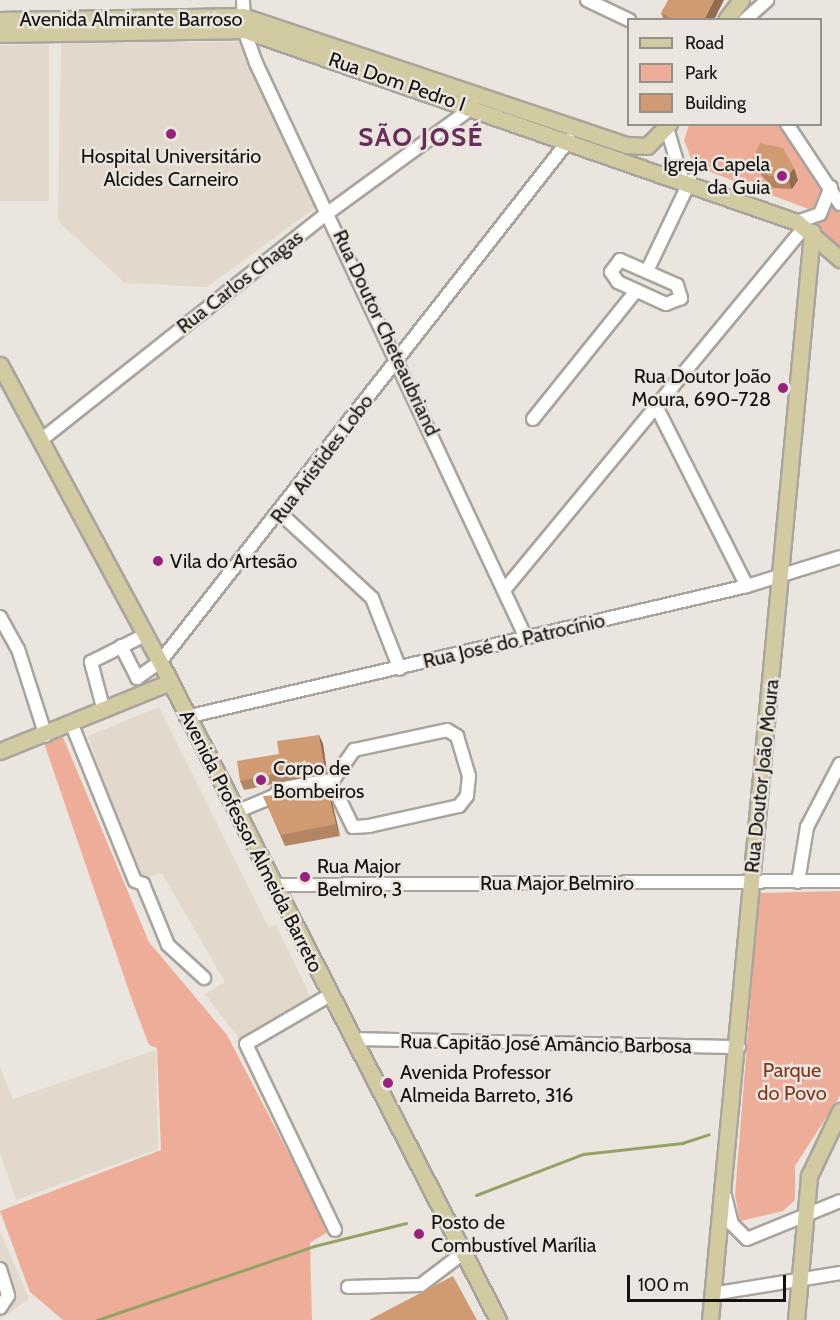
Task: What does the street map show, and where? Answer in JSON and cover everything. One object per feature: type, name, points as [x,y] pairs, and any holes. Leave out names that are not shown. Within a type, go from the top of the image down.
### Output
[{"type":"main road","points":[[728,18],[741,0]]},
{"type":"main road","name":"Avenida Almirante Barroso","points":[[0,20],[244,23],[626,145],[647,146],[668,126]]},
{"type":"main road","name":"Rua Dom Pedro I","points":[[0,34],[244,23],[473,107],[686,180],[805,227]]},
{"type":"main road","points":[[805,227],[840,259]]},
{"type":"main road","name":"Rua Doutor João Moura","points":[[710,1320],[739,1047],[751,882],[780,575],[805,227]]},
{"type":"main road","name":"Avenida Professor Almeida Barreto","points":[[0,365],[160,662],[186,717],[498,1320]]},
{"type":"main road","points":[[0,751],[46,736],[170,682]]},
{"type":"main road","points":[[796,1320],[796,1281],[802,1217],[815,1155],[840,1111]]},
{"type":"street","points":[[243,0],[244,23]]},
{"type":"street","points":[[587,0],[600,3],[627,19]]},
{"type":"street","points":[[747,18],[767,0]]},
{"type":"street","name":"Rua Doutor Cheteaubriand","points":[[244,23],[526,638]]},
{"type":"street","name":"Rua Carlos Chagas","points":[[41,441],[329,212],[473,107]]},
{"type":"street","points":[[648,269],[686,180],[668,126]]},
{"type":"street","points":[[788,126],[840,204]]},
{"type":"street","name":"Rua Aristides Lobo","points":[[160,662],[280,514],[398,357],[569,140]]},
{"type":"street","points":[[505,589],[658,410],[805,227],[820,214],[831,188]]},
{"type":"street","points":[[626,260],[648,269],[677,285],[681,298],[666,304],[635,292],[618,282],[612,266],[626,260]]},
{"type":"street","points":[[533,419],[635,292]]},
{"type":"street","points":[[658,410],[747,586]]},
{"type":"street","points":[[280,514],[372,598],[400,669]]},
{"type":"street","name":"Rua José do Patrocínio","points":[[186,717],[400,669],[747,586],[840,557]]},
{"type":"street","points":[[3,624],[46,736]]},
{"type":"street","points":[[104,711],[91,662],[145,635]]},
{"type":"street","points":[[121,646],[137,678],[160,662]]},
{"type":"street","points":[[72,725],[135,881],[143,884],[168,945],[204,978]]},
{"type":"street","points":[[236,812],[274,796],[337,794],[353,827],[369,826],[459,806],[470,776],[457,736],[447,730],[354,750],[333,780],[281,788],[274,796]]},
{"type":"street","points":[[798,882],[807,827],[840,764]]},
{"type":"street","name":"Rua Major Belmiro","points":[[274,885],[840,881]]},
{"type":"street","points":[[330,994],[246,1044],[334,1230]]},
{"type":"street","name":"Rua Capitão José Amâncio Barbosa","points":[[354,1040],[739,1047]]},
{"type":"street","points":[[724,1185],[729,1217],[744,1239],[840,1201]]},
{"type":"street","points":[[348,1287],[421,1285],[463,1253]]},
{"type":"street","points":[[0,1269],[8,1293],[2,1302]]},
{"type":"street","points":[[712,1294],[840,1273]]},
{"type":"shaded area","name":"Hospital Universitário Alcides Carneiro","points":[[61,42],[240,42],[319,205],[207,287],[125,283],[58,221]]},
{"type":"shaded area","points":[[0,45],[49,45],[49,201],[0,201]]},
{"type":"shaded area","points":[[159,707],[269,928],[276,925],[312,1000],[240,1040],[205,994],[225,982],[162,873],[138,881],[88,736]]},
{"type":"shaded area","points":[[156,1050],[158,1149],[16,1200],[0,1153],[0,1067],[13,1099]]},
{"type":"shaded area","points":[[0,1231],[29,1299],[0,1319]]},
{"type":"green space","points":[[689,126],[780,126],[828,192],[823,204],[814,211],[705,170],[691,158],[684,140]]},
{"type":"green space","points":[[832,198],[840,213],[840,250],[813,223]]},
{"type":"green space","points":[[62,735],[149,942],[227,1035],[329,1231],[310,1243],[312,1320],[63,1320],[30,1292],[0,1211],[161,1150],[157,1048],[149,1045],[132,1000],[44,743]]},
{"type":"green space","name":"Parque do Povo","points":[[840,891],[840,1096],[795,1166],[795,1200],[783,1211],[740,1221],[735,1195],[759,893]]},
{"type":"building","points":[[668,0],[714,0],[705,18],[670,18],[661,13]]},
{"type":"building","points":[[760,143],[783,148],[794,168],[787,177],[768,176],[753,158]]},
{"type":"building","points":[[319,735],[324,764],[240,781],[237,761],[279,754],[277,741]]},
{"type":"building","points":[[328,791],[336,824],[281,835],[263,796]]},
{"type":"building","points":[[453,1276],[477,1320],[369,1320]]},
{"type":"waterway","points":[[476,1195],[583,1154],[682,1143],[709,1134]]},
{"type":"waterway","points":[[97,1320],[314,1246],[406,1223]]},
{"type":"place","name":"Hospital Universitário Alcides Carneiro","points":[[171,134]]},
{"type":"place","name":"Igreja Capela da Guia","points":[[782,176]]},
{"type":"place","name":"Rua Doutor João Moura, 690-728","points":[[783,388]]},
{"type":"place","name":"Vila do Artesão","points":[[158,561]]},
{"type":"place","name":"Corpo de Bombeiros","points":[[261,780]]},
{"type":"place","name":"Rua Major Belmiro, 3","points":[[305,877]]},
{"type":"place","name":"Avenida Professor Almeida Barreto, 316","points":[[388,1083]]},
{"type":"place","name":"Posto de Combustível Marília","points":[[419,1234]]},
{"type":"district","name":"SÃO JOSÉ","points":[[421,138]]}]
